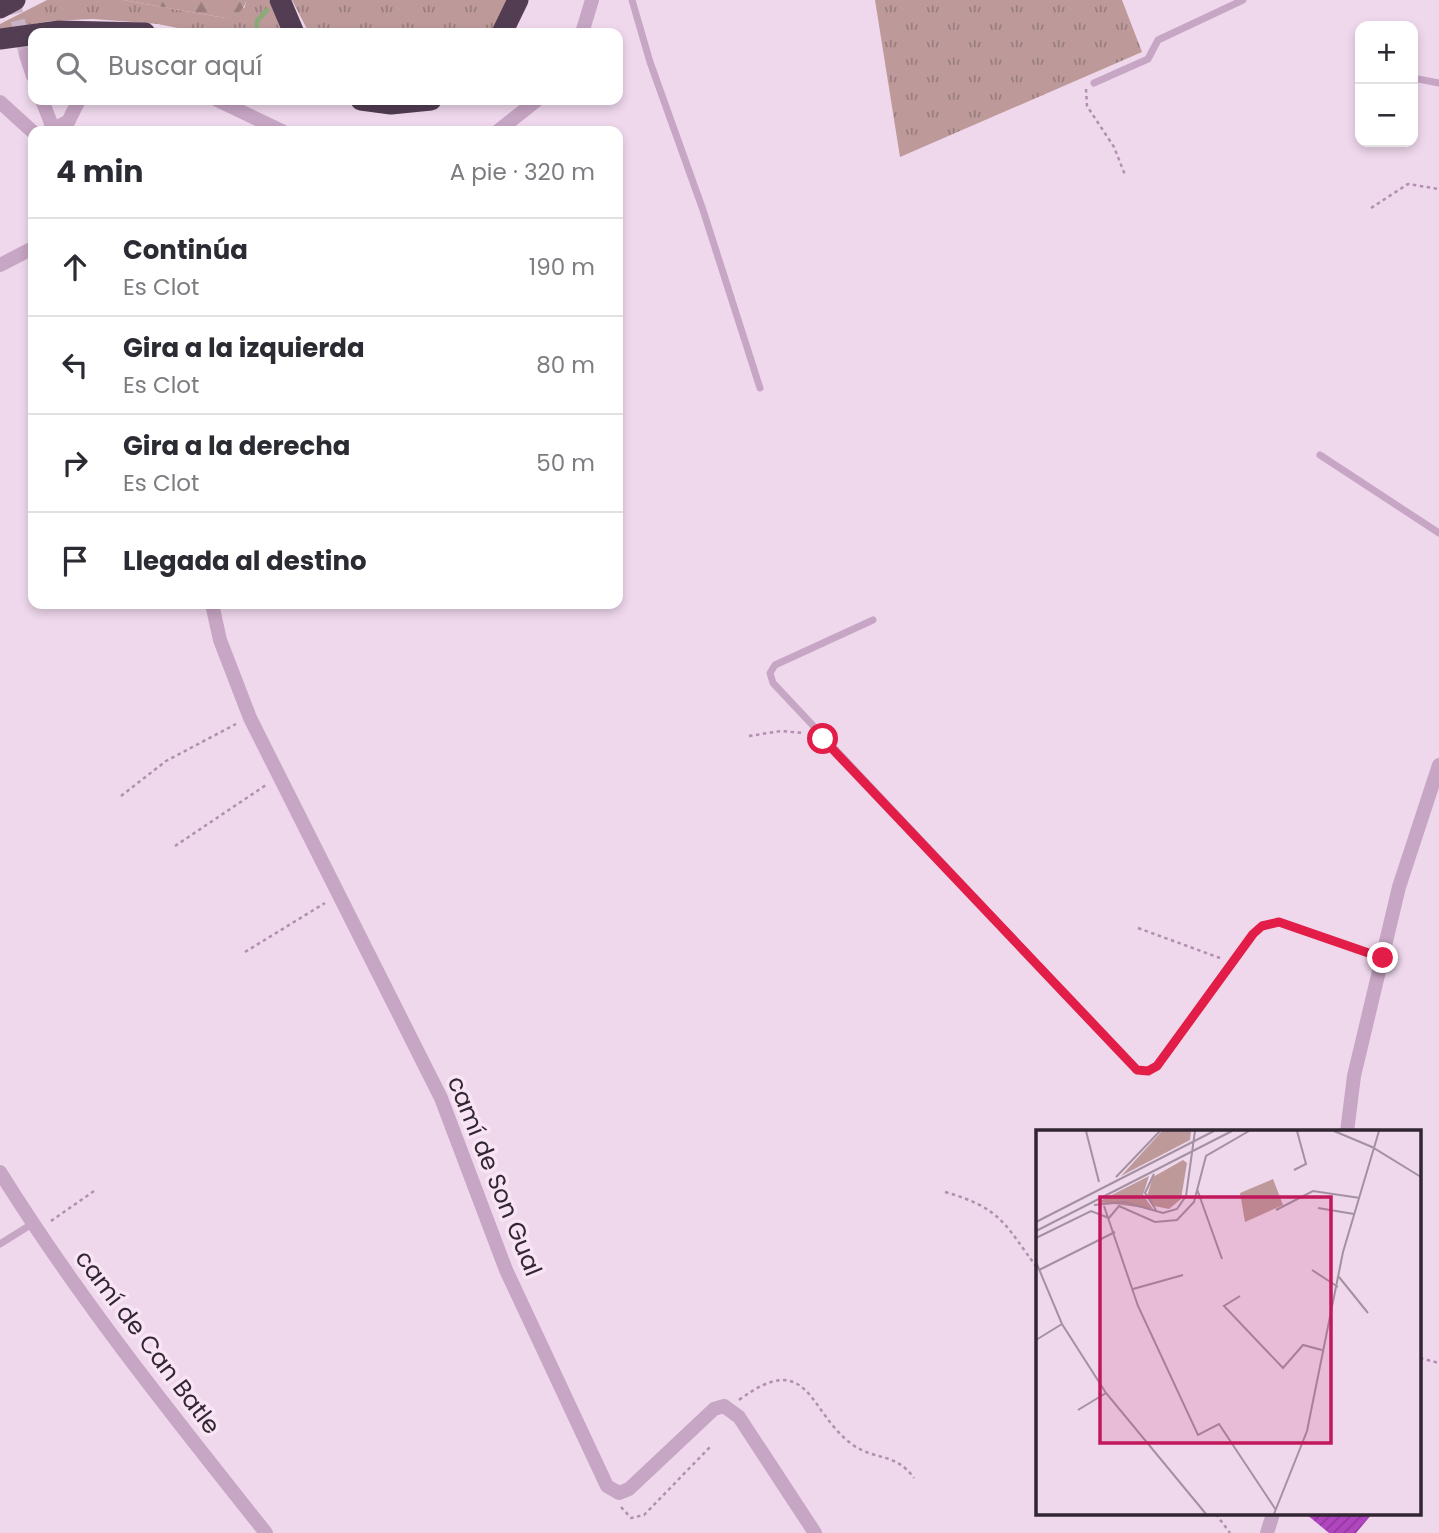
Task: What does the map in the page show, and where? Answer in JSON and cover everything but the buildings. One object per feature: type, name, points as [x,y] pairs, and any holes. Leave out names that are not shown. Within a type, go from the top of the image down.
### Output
[{"type":"highway","points":[[0,8],[15,0]]},
{"type":"highway","points":[[279,0],[292,28]]},
{"type":"highway","points":[[504,28],[518,0]]},
{"type":"highway","points":[[521,28],[532,0]]},
{"type":"highway","points":[[0,39],[28,35]]},
{"type":"street","points":[[584,28],[592,0]]},
{"type":"street","points":[[26,55],[28,61]]},
{"type":"street","points":[[0,102],[28,127]]},
{"type":"street","points":[[44,105],[50,126]]},
{"type":"street","points":[[61,126],[68,122],[76,105]]},
{"type":"street","points":[[227,105],[272,126]]},
{"type":"street","points":[[504,126],[531,105]]},
{"type":"street","points":[[0,265],[28,251]]},
{"type":"street","name":"camí de Son Gual","points":[[213,609],[220,640],[250,718],[441,1098],[506,1270],[607,1486],[620,1493]]},
{"type":"street","points":[[1346,1130],[1354,1076],[1409,849],[1439,765]]},
{"type":"street","name":"camí de Can Batle","points":[[0,1172],[34,1226],[152,1389],[267,1533]]},
{"type":"street","points":[[620,1493],[714,1409],[724,1406],[738,1417],[815,1533]]},
{"type":"street","points":[[1267,1533],[1272,1516]]},
{"type":"lane","points":[[632,0],[650,62],[703,210],[760,388]]},
{"type":"lane","points":[[1094,83],[1148,59],[1158,40],[1243,0]]},
{"type":"lane","points":[[1418,79],[1439,83]]},
{"type":"lane","points":[[1320,455],[1439,533]]},
{"type":"lane","points":[[873,620],[779,663],[772,670],[773,683],[1137,1070],[1148,1071],[1157,1066],[1257,929],[1279,922],[1383,958]]},
{"type":"lane","points":[[0,1244],[34,1226]]},
{"type":"path","points":[[1094,83],[1085,90],[1085,101],[1114,147],[1125,175]]},
{"type":"path","points":[[1371,208],[1408,184],[1439,189]]},
{"type":"path","points":[[121,796],[166,761],[250,718]]},
{"type":"path","points":[[749,736],[793,731],[823,739]]},
{"type":"path","points":[[176,846],[280,775]]},
{"type":"path","points":[[245,952],[340,894]]},
{"type":"path","points":[[1138,929],[1223,958],[1237,955]]},
{"type":"path","points":[[34,1226],[94,1191]]},
{"type":"path","points":[[945,1192],[972,1200],[1002,1218],[1036,1266]]},
{"type":"path","points":[[1422,1359],[1439,1363]]},
{"type":"path","points":[[730,1409],[745,1395],[771,1382],[796,1381],[809,1390],[835,1427],[851,1444],[898,1461],[914,1478]]},
{"type":"path","points":[[620,1493],[626,1515],[631,1518],[643,1515],[710,1447]]},
{"type":"path","points":[[1217,1516],[1230,1533]]},
{"type":"green space","points":[[47,0],[123,0],[225,18],[245,7],[246,0],[269,0],[283,28],[178,28],[93,19],[51,21],[0,30],[0,24]]},
{"type":"green space","points":[[123,0],[246,1],[243,8],[225,18]]},
{"type":"green space","points":[[292,0],[509,0],[495,28],[306,28]]},
{"type":"green space","points":[[875,0],[1122,0],[1142,52],[900,157]]},
{"type":"waterway","points":[[257,28],[257,21],[267,10]]},
{"type":"tunnel","points":[[13,0],[26,55]]},
{"type":"route","points":[[823,739],[1137,1070],[1148,1071],[1157,1066],[1253,934],[1262,926],[1284,923],[1383,958]]}]
